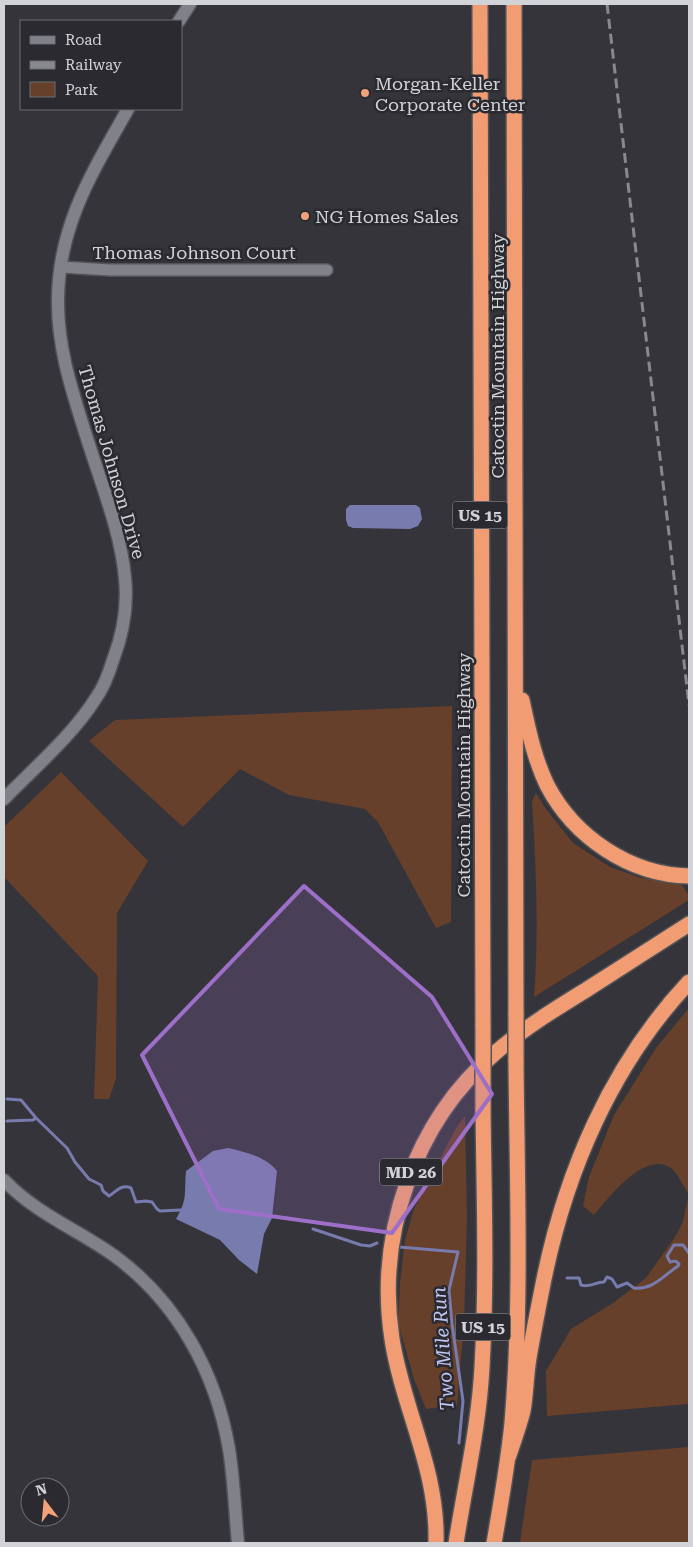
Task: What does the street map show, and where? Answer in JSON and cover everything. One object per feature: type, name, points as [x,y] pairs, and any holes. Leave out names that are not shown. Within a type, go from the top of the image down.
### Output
[{"type":"highway","name":"Catoctin Mountain Highway","points":[[456,1543],[475,1426],[482,1368],[484,1229],[480,4]]},
{"type":"highway","name":"Catoctin Mountain Highway","points":[[508,1458],[517,1311],[514,4]]},
{"type":"highway","points":[[516,674],[539,766],[547,784],[569,818],[597,844],[619,858],[649,870],[689,876]]},
{"type":"highway","name":"MD 26","points":[[436,1543],[436,1512],[432,1490],[422,1445],[399,1376],[390,1318],[388,1280],[393,1236],[398,1211],[413,1168],[447,1107],[475,1072],[495,1053],[530,1026],[689,924]]},
{"type":"highway","points":[[508,1458],[523,1411],[529,1359],[550,1251],[561,1211],[582,1152],[605,1101],[637,1047],[674,998],[689,982]]},
{"type":"highway","name":"US 15","points":[[494,1543],[508,1458]]},
{"type":"street","points":[[181,20],[190,4]]},
{"type":"street","name":"Thomas Johnson Drive","points":[[4,799],[68,734],[97,698],[116,654],[124,616],[126,580],[124,563],[70,384],[62,346],[58,297],[68,227],[79,198],[127,110]]},
{"type":"street","name":"Thomas Johnson Court","points":[[61,267],[110,270],[327,270]]},
{"type":"street","points":[[4,1180],[31,1204],[95,1243],[135,1273],[163,1301],[186,1332],[204,1366],[222,1414],[231,1464],[238,1543]]},
{"type":"highlighted area","points":[[304,886],[432,997],[492,1094],[392,1233],[219,1209],[142,1055]]},
{"type":"green space","points":[[452,706],[451,922],[436,928],[378,822],[365,809],[289,795],[240,769],[183,827],[89,741],[115,720]]},
{"type":"green space","points":[[61,772],[148,861],[117,913],[116,1079],[109,1099],[94,1099],[98,976],[4,877],[4,827]]},
{"type":"green space","points":[[536,793],[573,843],[610,867],[641,878],[680,882],[689,896],[689,900],[534,997],[536,899],[532,801]]},
{"type":"green space","points":[[689,1008],[689,1194],[671,1168],[661,1164],[650,1165],[628,1178],[594,1215],[583,1206],[589,1177],[614,1115],[656,1048]]},
{"type":"green space","points":[[465,1116],[467,1217],[464,1322],[457,1405],[426,1409],[414,1379],[398,1322],[405,1240],[414,1209],[456,1128]]},
{"type":"green space","points":[[689,1194],[689,1404],[547,1416],[546,1371],[571,1329],[613,1303],[646,1278],[677,1234],[683,1221]]},
{"type":"green space","points":[[689,1447],[689,1543],[520,1543],[532,1460]]},
{"type":"water","points":[[350,505],[416,505],[420,508],[422,519],[418,526],[410,529],[353,528],[348,526],[346,520],[346,509]]},
{"type":"water","points":[[228,1148],[261,1158],[277,1171],[272,1218],[264,1234],[257,1274],[239,1260],[220,1240],[176,1219],[184,1201],[186,1171],[213,1151]]},
{"type":"waterway","points":[[7,1099],[21,1100],[36,1118],[67,1148],[75,1162],[89,1179],[101,1185],[103,1191],[109,1196],[119,1189],[128,1187],[131,1188],[136,1202],[152,1202],[160,1211],[181,1210]]},
{"type":"waterway","points":[[7,1121],[33,1120],[36,1118]]},
{"type":"waterway","name":"Two Mile Run","points":[[313,1229],[361,1245],[370,1246],[377,1243]]},
{"type":"waterway","name":"Two Mile Run","points":[[567,1278],[579,1278],[581,1285],[584,1286],[604,1282],[607,1277],[612,1279],[617,1287],[627,1283],[634,1288],[647,1287],[678,1266],[679,1264],[676,1261],[670,1262],[667,1256],[674,1245],[683,1245],[689,1253]]},
{"type":"waterway","name":"Two Mile Run","points":[[399,1247],[458,1252],[449,1290],[463,1401],[459,1443]]},
{"type":"railway","points":[[607,4],[689,705]]},
{"type":"place","name":"Morgan-Keller Corporate Center","points":[[365,93]]},
{"type":"place","name":"NG Homes Sales","points":[[305,216]]}]
